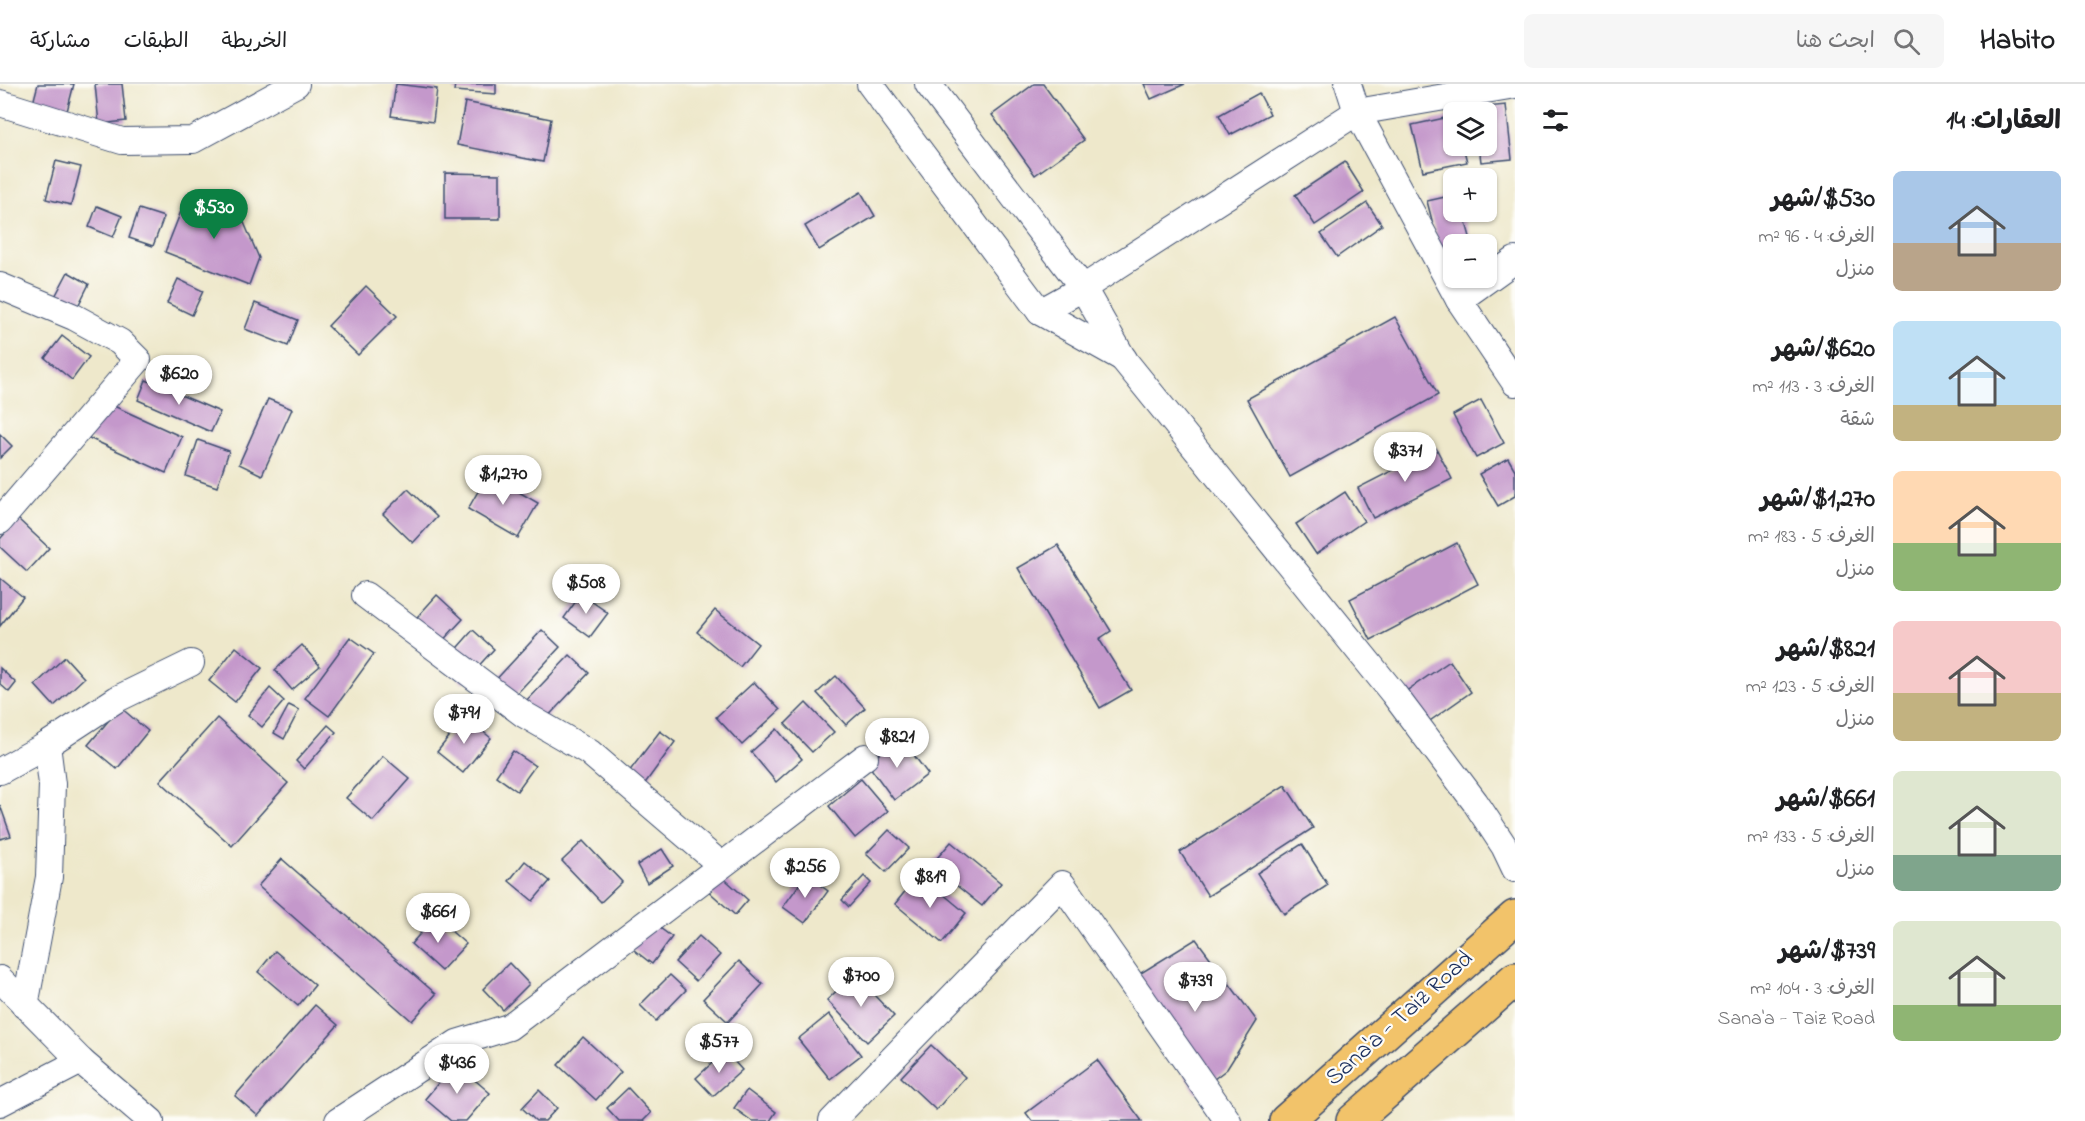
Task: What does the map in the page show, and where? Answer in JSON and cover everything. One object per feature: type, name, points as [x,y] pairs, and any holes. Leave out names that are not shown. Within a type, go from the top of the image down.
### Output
[{"type":"highway","name":"Sana'a - Taiz Road","points":[[1286,1121],[1515,917]]},
{"type":"highway","name":"Sana'a - Taiz Road","points":[[1353,1121],[1515,980]]},
{"type":"street","points":[[0,104],[122,141],[193,140],[296,84]]},
{"type":"street","points":[[870,84],[1040,312],[1124,360]]},
{"type":"street","points":[[928,84],[1083,288],[1124,360],[1393,693],[1475,802],[1504,846],[1515,869]]},
{"type":"street","points":[[1348,84],[1357,111],[1459,300],[1515,383]]},
{"type":"street","points":[[1040,312],[1083,288],[1357,111],[1515,85]]},
{"type":"street","points":[[1459,300],[1515,260]]},
{"type":"street","points":[[0,286],[75,317],[120,342],[138,360],[0,521]]},
{"type":"street","points":[[365,595],[525,716],[589,752],[721,865]]},
{"type":"street","points":[[0,771],[47,745],[117,699],[191,663]]},
{"type":"street","points":[[25,1006],[50,877],[52,784],[47,745]]},
{"type":"street","points":[[338,1121],[457,1043],[509,1027],[865,757]]},
{"type":"street","points":[[832,1121],[1062,884],[1228,1121]]},
{"type":"street","points":[[0,979],[81,1061],[151,1121]]},
{"type":"street","points":[[0,1103],[81,1061]]},
{"type":"building","points":[[38,84],[74,84],[66,115],[32,107]]},
{"type":"building","points":[[95,84],[122,84],[126,121],[99,124]]},
{"type":"building","points":[[396,84],[437,89],[433,122],[391,116]]},
{"type":"building","points":[[455,84],[496,84],[496,94],[454,91]]},
{"type":"building","points":[[1034,84],[1043,84],[1084,140],[1035,175],[992,115]]},
{"type":"building","points":[[1144,84],[1185,84],[1151,99]]},
{"type":"building","points":[[1259,93],[1270,114],[1230,135],[1219,115]]},
{"type":"building","points":[[465,102],[551,119],[543,162],[457,145]]},
{"type":"building","points":[[1506,105],[1512,159],[1481,162],[1480,156],[1497,156],[1497,106]]},
{"type":"building","points":[[1443,118],[1443,156],[1466,156],[1467,162],[1423,171],[1412,125]]},
{"type":"building","points":[[56,161],[81,167],[71,205],[46,199]]},
{"type":"building","points":[[1345,162],[1364,192],[1315,225],[1295,195]]},
{"type":"building","points":[[445,173],[500,174],[500,219],[445,219]]},
{"type":"building","points":[[861,192],[875,216],[819,250],[805,226]]},
{"type":"building","points":[[187,196],[240,213],[259,258],[249,285],[165,252]]},
{"type":"building","points":[[1443,197],[1443,222],[1466,222],[1469,234],[1443,234],[1443,254],[1441,255],[1427,201]]},
{"type":"building","points":[[1367,203],[1382,225],[1337,257],[1321,234]]},
{"type":"building","points":[[97,206],[122,216],[113,237],[89,227]]},
{"type":"building","points":[[139,209],[164,217],[153,246],[129,238]]},
{"type":"building","points":[[68,272],[89,284],[72,318],[50,306]]},
{"type":"building","points":[[178,279],[203,291],[192,315],[167,303]]},
{"type":"building","points":[[366,286],[397,316],[358,355],[328,326]]},
{"type":"building","points":[[255,303],[298,320],[288,346],[245,329]]},
{"type":"building","points":[[1395,317],[1438,395],[1290,477],[1247,399]]},
{"type":"building","points":[[62,336],[89,357],[72,380],[45,358]]},
{"type":"building","points":[[146,380],[220,412],[211,432],[138,400]]},
{"type":"building","points":[[268,399],[292,409],[262,475],[239,464]]},
{"type":"building","points":[[1481,400],[1504,443],[1476,458],[1453,415]]},
{"type":"building","points":[[105,402],[182,437],[166,473],[89,438]]},
{"type":"building","points":[[0,434],[12,446],[0,458]]},
{"type":"building","points":[[198,440],[229,451],[217,487],[186,476]]},
{"type":"building","points":[[1436,448],[1452,479],[1373,518],[1358,488]]},
{"type":"building","points":[[1508,458],[1515,470],[1515,496],[1498,506],[1479,474]]},
{"type":"building","points":[[488,474],[538,503],[518,538],[468,509]]},
{"type":"building","points":[[408,489],[437,517],[413,543],[383,514]]},
{"type":"building","points":[[1345,492],[1364,521],[1316,554],[1296,524]]},
{"type":"building","points":[[18,519],[49,548],[27,572],[0,547],[0,539]]},
{"type":"building","points":[[1457,543],[1478,584],[1371,640],[1350,599]]},
{"type":"building","points":[[1058,545],[1111,631],[1099,639],[1131,690],[1100,708],[1018,568]]},
{"type":"building","points":[[0,578],[23,597],[0,626]]},
{"type":"building","points":[[581,594],[608,613],[590,637],[564,618]]},
{"type":"building","points":[[437,595],[463,619],[435,649],[409,626]]},
{"type":"building","points":[[715,610],[758,644],[740,667],[697,632]]},
{"type":"building","points":[[473,630],[494,649],[463,683],[443,664]]},
{"type":"building","points":[[542,630],[560,647],[509,702],[491,685]]},
{"type":"building","points":[[350,637],[374,654],[329,716],[305,698]]},
{"type":"building","points":[[302,645],[320,666],[292,690],[275,670]]},
{"type":"building","points":[[236,647],[262,668],[235,702],[209,681]]},
{"type":"building","points":[[570,655],[589,673],[541,724],[522,705]]},
{"type":"building","points":[[65,657],[84,678],[54,706],[35,685]]},
{"type":"building","points":[[1450,661],[1471,692],[1424,725],[1402,694]]},
{"type":"building","points":[[0,668],[16,683],[9,692],[0,684]]},
{"type":"building","points":[[836,676],[865,708],[846,725],[817,693]]},
{"type":"building","points":[[754,682],[780,710],[742,745],[716,717]]},
{"type":"building","points":[[270,688],[284,701],[262,727],[248,715]]},
{"type":"building","points":[[806,703],[834,732],[812,752],[785,724]]},
{"type":"building","points":[[289,705],[299,710],[284,739],[274,733]]},
{"type":"building","points":[[120,707],[148,731],[117,769],[88,745]]},
{"type":"building","points":[[465,717],[491,738],[463,773],[437,752]]},
{"type":"building","points":[[217,718],[288,783],[232,846],[160,781]]},
{"type":"building","points":[[328,725],[336,732],[304,769],[296,761]]},
{"type":"building","points":[[777,729],[802,759],[776,782],[751,752]]},
{"type":"building","points":[[660,731],[675,742],[638,793],[622,781]]},
{"type":"building","points":[[901,738],[928,774],[894,800],[867,763]]},
{"type":"building","points":[[513,751],[535,766],[517,791],[496,776]]},
{"type":"building","points":[[383,756],[410,779],[373,821],[346,798]]},
{"type":"building","points":[[861,779],[888,811],[855,838],[829,806]]},
{"type":"building","points":[[1285,785],[1313,828],[1208,896],[1180,852]]},
{"type":"building","points":[[0,805],[11,836],[0,839]]},
{"type":"building","points":[[889,830],[909,848],[886,872],[866,854]]},
{"type":"building","points":[[583,841],[622,882],[601,902],[562,861]]},
{"type":"building","points":[[951,842],[1001,883],[982,906],[931,865]]},
{"type":"building","points":[[1302,844],[1328,885],[1284,914],[1257,873]]},
{"type":"building","points":[[662,849],[673,866],[647,883],[637,865]]},
{"type":"building","points":[[282,859],[436,994],[412,1021],[258,886]]},
{"type":"building","points":[[525,861],[550,881],[533,901],[509,881]]},
{"type":"building","points":[[718,873],[748,900],[735,915],[705,888]]},
{"type":"building","points":[[919,874],[966,913],[942,943],[895,904]]},
{"type":"building","points":[[806,875],[828,891],[805,923],[783,907]]},
{"type":"building","points":[[864,876],[871,883],[849,907],[842,900]]},
{"type":"building","points":[[435,917],[466,944],[441,971],[411,944]]},
{"type":"building","points":[[645,917],[672,937],[652,964],[625,943]]},
{"type":"building","points":[[699,936],[720,955],[696,981],[675,962]]},
{"type":"building","points":[[1196,939],[1257,1021],[1227,1069],[1196,1093],[1128,981]]},
{"type":"building","points":[[275,951],[315,985],[298,1006],[258,972]]},
{"type":"building","points":[[739,961],[763,984],[728,1022],[703,999]]},
{"type":"building","points":[[509,963],[529,984],[503,1010],[483,989]]},
{"type":"building","points":[[854,974],[894,1016],[867,1042],[827,1000]]},
{"type":"building","points":[[670,975],[686,990],[656,1021],[640,1005]]},
{"type":"building","points":[[315,1005],[338,1025],[258,1116],[235,1096]]},
{"type":"building","points":[[829,1014],[861,1055],[830,1079],[798,1039]]},
{"type":"building","points":[[583,1037],[621,1072],[596,1100],[558,1065]]},
{"type":"building","points":[[931,1045],[965,1077],[936,1110],[901,1077]]},
{"type":"building","points":[[725,1051],[742,1070],[713,1096],[696,1078]]},
{"type":"building","points":[[1097,1060],[1142,1121],[1032,1121],[1026,1113]]},
{"type":"building","points":[[455,1063],[490,1093],[466,1121],[451,1121],[425,1099]]},
{"type":"building","points":[[628,1088],[651,1113],[643,1121],[619,1121],[607,1108]]},
{"type":"building","points":[[539,1090],[557,1108],[545,1121],[536,1121],[522,1108]]},
{"type":"building","points":[[747,1090],[776,1112],[770,1121],[752,1121],[734,1108]]}]
